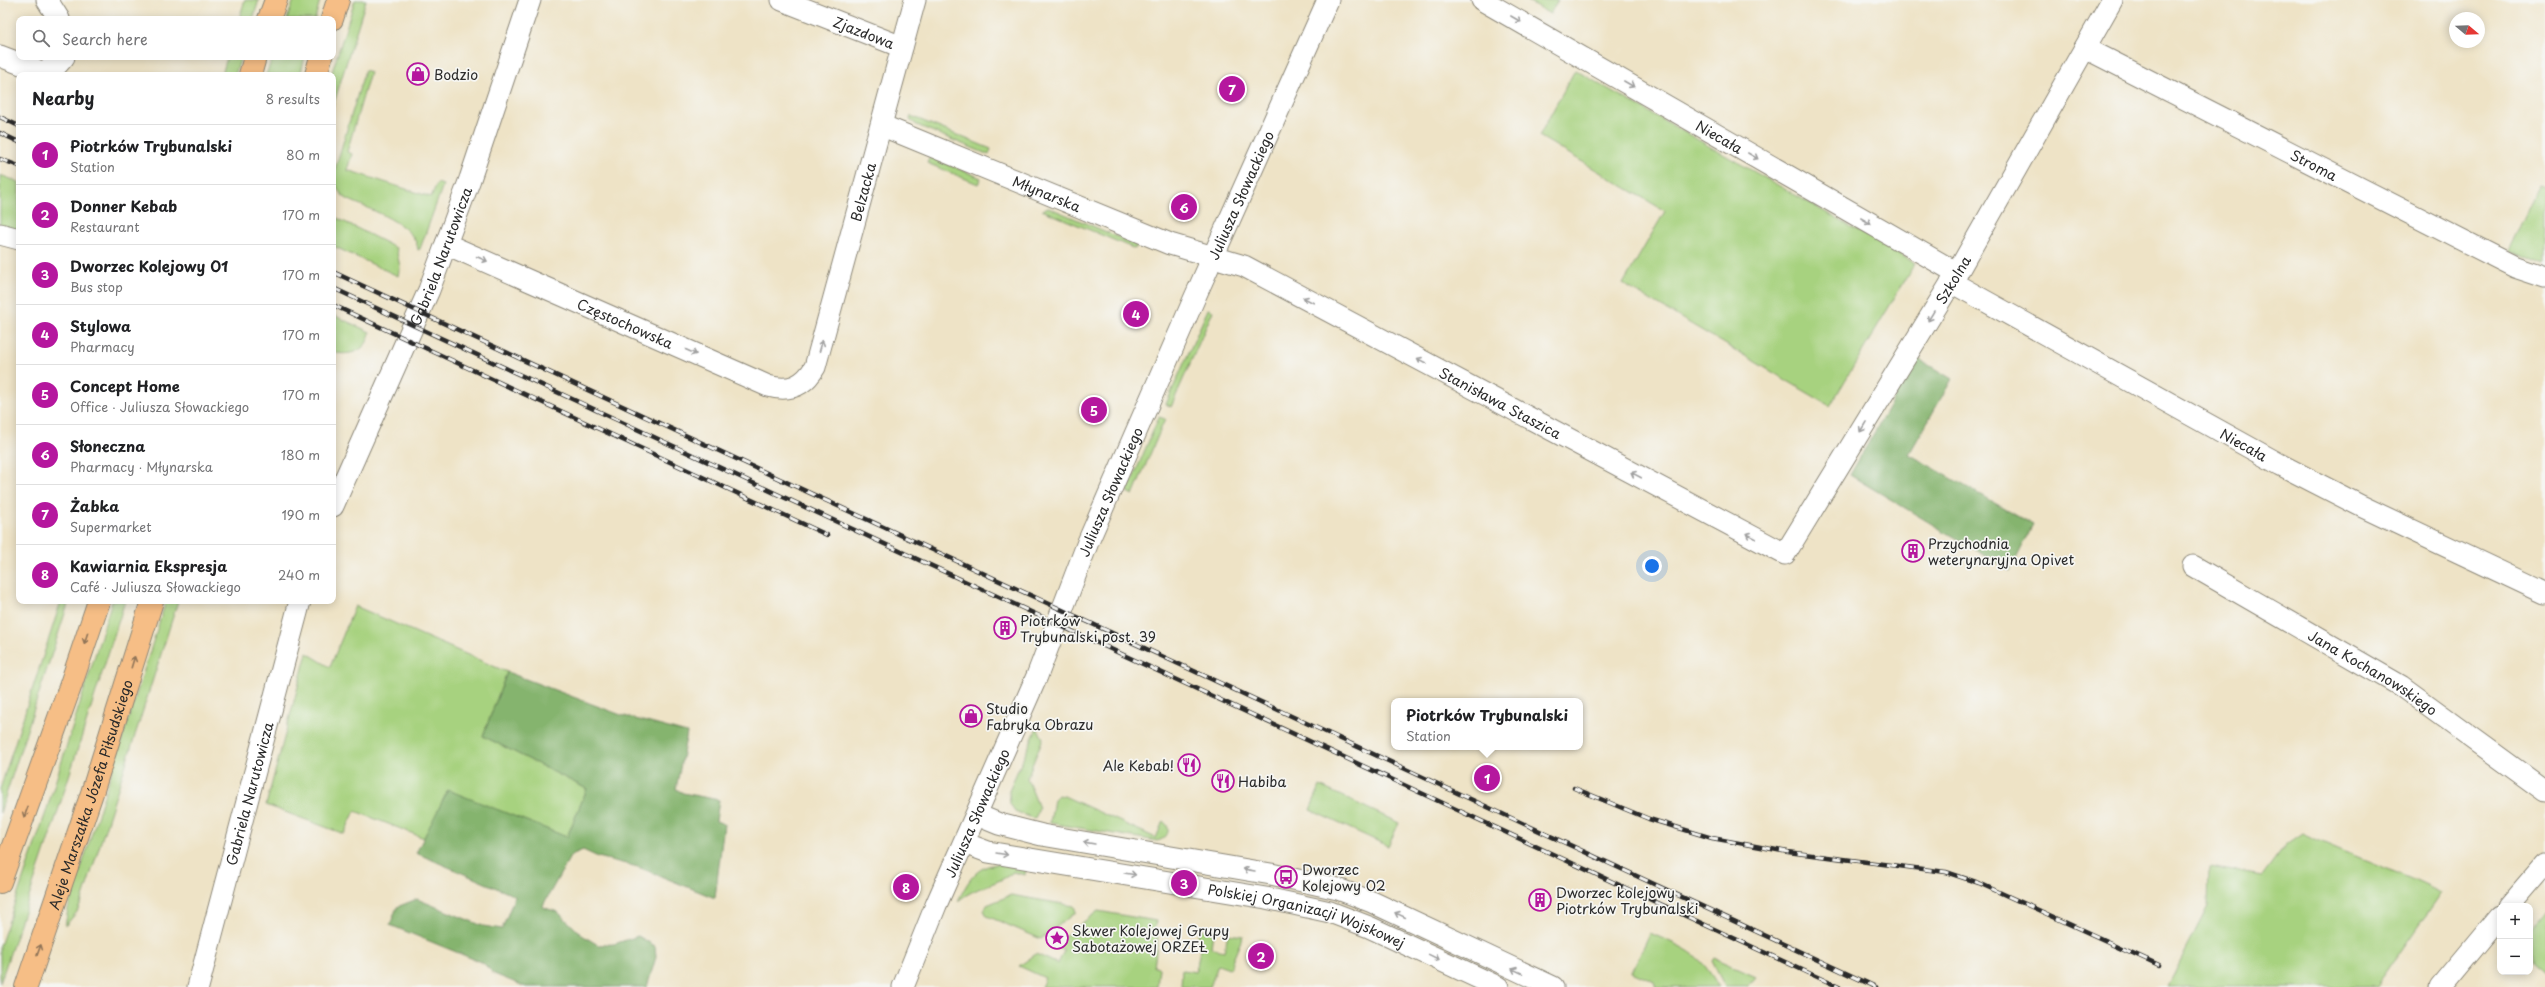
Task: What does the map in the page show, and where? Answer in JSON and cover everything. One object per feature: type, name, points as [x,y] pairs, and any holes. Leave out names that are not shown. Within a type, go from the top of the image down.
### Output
[{"type":"main road","points":[[270,16],[276,0]]},
{"type":"main road","points":[[333,16],[338,0]]},
{"type":"main road","points":[[251,72],[254,60]]},
{"type":"main road","points":[[317,72],[320,60]]},
{"type":"main road","points":[[0,882],[98,604]]},
{"type":"main road","name":"Aleje Marszałka Józefa Piłsudskiego","points":[[26,987],[92,792],[151,604]]},
{"type":"street","points":[[47,0],[57,16]]},
{"type":"street","points":[[65,0],[68,16]]},
{"type":"street","name":"Gabriela Narutowicza","points":[[336,499],[428,290],[446,244],[530,0]]},
{"type":"street","name":"Zjazdowa","points":[[782,0],[902,47]]},
{"type":"street","name":"Belzacka","points":[[805,381],[815,367],[883,126],[915,0]]},
{"type":"street","name":"Juliusza Słowackiego","points":[[903,987],[1040,669],[1088,542],[1328,0]]},
{"type":"street","name":"Niecała","points":[[1482,0],[1954,278],[2280,465],[2361,506],[2545,593]]},
{"type":"street","name":"Szkolna","points":[[1785,554],[1954,278],[2112,0]]},
{"type":"street","name":"Stroma","points":[[2085,48],[2515,267],[2545,277]]},
{"type":"street","points":[[0,56],[42,72],[53,69],[61,60]]},
{"type":"street","name":"Młynarska","points":[[883,126],[1170,244],[1213,257]]},
{"type":"street","points":[[0,234],[16,238]]},
{"type":"street","name":"Częstochowska","points":[[446,244],[768,386],[788,389],[805,381]]},
{"type":"street","name":"Stanisława Staszica","points":[[1213,257],[1244,266],[1785,554]]},
{"type":"street","name":"Jana Kochanowskiego","points":[[2192,566],[2401,686],[2545,792]]},
{"type":"street","name":"Gabriela Narutowicza","points":[[198,987],[299,604]]},
{"type":"street","name":"Polskiej Organizacji Wojskowej","points":[[977,814],[999,824],[1042,835],[1271,874],[1338,889],[1372,902],[1553,987]]},
{"type":"street","name":"Polskiej Organizacji Wojskowej","points":[[964,843],[988,852],[1266,898],[1330,912],[1369,927],[1498,987]]},
{"type":"street","points":[[2512,903],[2545,864]]},
{"type":"street","points":[[1266,898],[1271,874]]},
{"type":"street","points":[[2441,987],[2497,920]]},
{"type":"green space","points":[[245,0],[259,0],[254,16],[240,16]]},
{"type":"green space","points":[[294,0],[320,0],[316,16],[288,16]]},
{"type":"green space","points":[[355,0],[366,0],[336,96],[336,72],[332,72]]},
{"type":"green space","points":[[1526,0],[1558,0],[1550,14]]},
{"type":"green space","points":[[226,60],[240,60],[236,72],[223,72]]},
{"type":"green space","points":[[272,60],[304,60],[301,72],[267,72]]},
{"type":"green space","points":[[365,70],[370,72],[347,152],[352,154],[347,170],[431,197],[437,183],[443,185],[420,249],[418,250],[415,241],[409,232],[390,218],[347,199],[336,186],[336,166]]},
{"type":"green space","points":[[1575,70],[1915,263],[1830,406],[1623,284],[1665,211],[1539,136]]},
{"type":"green space","points":[[911,116],[991,149],[989,155],[917,125],[910,120]]},
{"type":"green space","points":[[930,157],[981,178],[978,184],[927,163]]},
{"type":"green space","points":[[0,175],[16,181],[16,229],[0,226]]},
{"type":"green space","points":[[2539,186],[2545,188],[2545,267],[2508,251]]},
{"type":"green space","points":[[1048,207],[1137,245],[1135,249],[1042,210]]},
{"type":"green space","points":[[336,218],[396,248],[400,267],[398,276],[336,247]]},
{"type":"green space","points":[[1208,309],[1213,311],[1171,407],[1166,404]]},
{"type":"green space","points":[[336,316],[370,332],[366,344],[362,348],[351,353],[336,352]]},
{"type":"green space","points":[[1917,358],[1952,379],[1909,454],[2033,525],[2010,571],[1850,475]]},
{"type":"green space","points":[[1159,417],[1165,419],[1133,495],[1127,492]]},
{"type":"green space","points":[[60,604],[68,604],[0,813],[0,789]]},
{"type":"green space","points":[[111,604],[124,604],[56,817],[0,983],[0,946],[45,815]]},
{"type":"green space","points":[[165,604],[177,604],[82,901],[77,912],[65,926],[68,909]]},
{"type":"green space","points":[[355,606],[507,672],[483,736],[587,789],[567,837],[449,791],[424,838],[355,811],[344,834],[266,805],[307,653],[330,667]]},
{"type":"green space","points":[[507,672],[621,715],[687,733],[676,789],[683,793],[719,800],[716,821],[724,824],[715,898],[638,867],[598,857],[583,850],[571,855],[542,907],[558,912],[582,935],[598,945],[614,944],[638,936],[655,946],[656,957],[647,987],[526,987],[494,974],[483,963],[390,925],[397,907],[417,899],[483,926],[502,929],[515,896],[416,853],[448,790],[567,837],[587,789],[483,736]]},
{"type":"green space","points":[[1037,728],[1043,738],[1027,778],[1039,808],[1035,819],[1015,811],[1010,804],[1009,790]]},
{"type":"green space","points":[[1320,786],[1399,823],[1388,846],[1310,810]]},
{"type":"green space","points":[[1058,795],[1064,796],[1156,838],[1163,821],[1168,827],[1168,833],[1164,838],[1157,841],[1050,823],[1054,799]]},
{"type":"green space","points":[[2302,833],[2407,877],[2441,893],[2376,987],[2167,987],[2208,906],[2209,867],[2262,876],[2286,844]]},
{"type":"green space","points":[[998,864],[1026,869],[1025,875],[1013,872],[1002,879],[972,892],[958,901],[973,876],[983,868]]},
{"type":"green space","points":[[1011,895],[1074,906],[1076,912],[1041,939],[987,916],[984,910],[987,905]]},
{"type":"green space","points":[[1098,911],[1156,921],[1153,936],[1158,937],[1154,967],[1159,968],[1157,987],[1041,987],[1045,978],[1019,966],[1036,954],[1058,964],[1064,950],[1053,945]]},
{"type":"green space","points":[[2545,911],[2545,974],[2533,964],[2533,925]]},
{"type":"green space","points":[[1199,929],[1213,931],[1211,948],[1224,951],[1228,934],[1243,936],[1229,969],[1218,965],[1210,987],[1181,987],[1182,970],[1196,972],[1201,943],[1197,942]]},
{"type":"green space","points":[[1650,933],[1674,943],[1698,958],[1719,987],[1656,987],[1654,982],[1632,972]]},
{"type":"green space","points":[[1714,958],[1756,977],[1747,987],[1725,987],[1712,961]]},
{"type":"railway","points":[[0,117],[16,125]]},
{"type":"railway","points":[[0,133],[16,141]]},
{"type":"railway","points":[[0,159],[16,165]]},
{"type":"railway","points":[[336,273],[1876,987]]},
{"type":"railway","points":[[336,289],[1839,987]]},
{"type":"railway","points":[[336,306],[827,535]]},
{"type":"railway","points":[[1574,788],[1649,819],[1712,838],[1788,852],[1946,872],[1979,883],[2159,965]]},
{"type":"place","name":"Bodzio","points":[[418,74]]},
{"type":"place","name":"Żabka","points":[[1232,89]]},
{"type":"place","name":"Słoneczna","points":[[1184,207]]},
{"type":"place","name":"Stylowa","points":[[1136,314]]},
{"type":"place","name":"Concept Home","points":[[1094,410]]},
{"type":"place","name":"Przychodnia weterynaryjna Opivet","points":[[1913,551]]},
{"type":"place","name":"Piotrków Trybunalski post. 39","points":[[1005,628]]},
{"type":"place","name":"Studio Fabryka Obrazu","points":[[971,716]]},
{"type":"place","name":"Ale Kebab!","points":[[1189,765]]},
{"type":"place","name":"Piotrków Trybunalski","points":[[1487,778]]},
{"type":"place","name":"Habiba","points":[[1223,781]]},
{"type":"place","name":"Dworzec Kolejowy 02","points":[[1286,877]]},
{"type":"place","name":"Dworzec Kolejowy 01","points":[[1184,883]]},
{"type":"place","name":"Kawiarnia Ekspresja","points":[[906,887]]},
{"type":"place","name":"Dworzec kolejowy Piotrków Trybunalski","points":[[1540,900]]},
{"type":"place","name":"Skwer Kolejowej Grupy Sabotażowej ORZEŁ","points":[[1057,938]]},
{"type":"place","name":"Donner Kebab","points":[[1261,956]]}]
